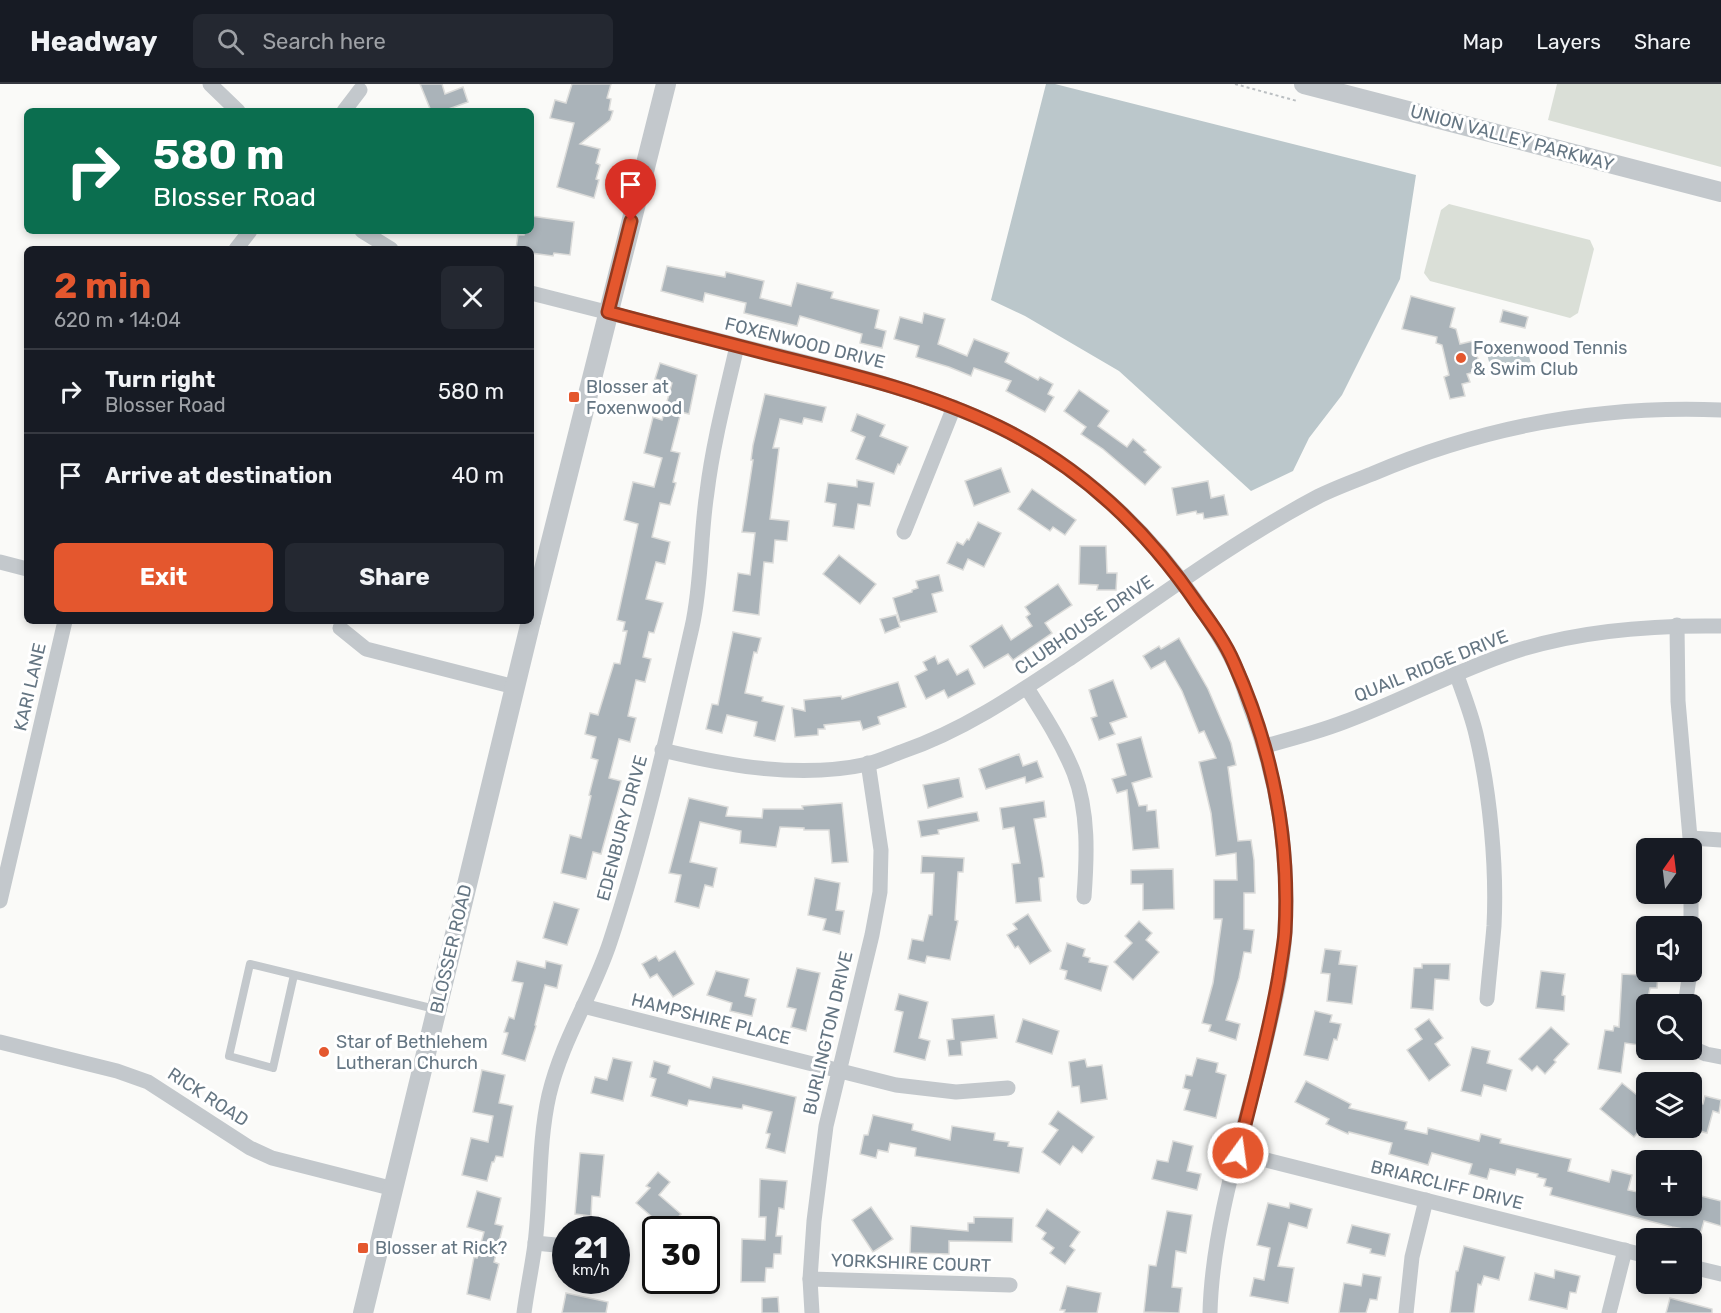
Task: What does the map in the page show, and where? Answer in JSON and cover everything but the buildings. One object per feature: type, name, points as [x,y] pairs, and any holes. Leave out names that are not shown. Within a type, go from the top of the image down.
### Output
[{"type":"street","points":[[210,84],[235,108]]},
{"type":"street","name":"BLOSSER ROAD","points":[[534,609],[666,84]]},
{"type":"street","name":"UNION VALLEY PARKWAY","points":[[1304,84],[1721,192]]},
{"type":"street","points":[[346,108],[360,90]]},
{"type":"street","points":[[238,246],[248,234]]},
{"type":"street","points":[[367,234],[386,246]]},
{"type":"street","name":"FOXENWOOD DRIVE","points":[[534,294],[906,389],[1001,428],[1048,455],[1124,513],[1154,546],[1217,632],[1234,663],[1265,746],[1280,813],[1286,878],[1285,936],[1274,1006],[1224,1212],[1211,1289],[1210,1313]]},
{"type":"street","name":"EDENBURY DRIVE","points":[[524,1313],[535,1243],[541,1136],[549,1093],[565,1044],[609,945],[628,887],[693,623],[713,449],[737,346]]},
{"type":"street","points":[[904,532],[954,407]]},
{"type":"street","name":"CLUBHOUSE DRIVE","points":[[662,750],[717,763],[770,769],[819,770],[868,764],[928,743],[993,710],[1261,529],[1321,495],[1398,462],[1461,441],[1572,417],[1634,411],[1721,410]]},
{"type":"street","points":[[0,562],[24,568]]},
{"type":"street","name":"KARI LANE","points":[[0,901],[64,624]]},
{"type":"street","name":"BLOSSER ROAD","points":[[363,1313],[530,624]]},
{"type":"street","points":[[1677,625],[1678,701],[1691,838]]},
{"type":"street","name":"QUAIL RIDGE DRIVE","points":[[1265,746],[1342,723],[1456,673],[1515,651],[1565,639],[1616,631],[1677,625],[1721,626]]},
{"type":"street","points":[[340,628],[366,649],[515,687]]},
{"type":"street","points":[[1456,673],[1476,733],[1490,827],[1494,877],[1494,925],[1487,999]]},
{"type":"street","points":[[1027,688],[1054,730],[1074,775],[1083,813],[1087,857],[1084,897]]},
{"type":"street","name":"BURLINGTON DRIVE","points":[[812,1313],[810,1279],[820,1164],[826,1126],[872,935],[880,892],[881,850],[868,764]]},
{"type":"street","points":[[1702,842],[1721,840]]},
{"type":"street","name":"HAMPSHIRE PLACE","points":[[583,1006],[896,1085],[956,1092],[1008,1088]]},
{"type":"street","name":"RICK ROAD","points":[[0,1042],[117,1071],[148,1082],[250,1148],[272,1158],[394,1189]]},
{"type":"street","points":[[1702,1052],[1721,1057]]},
{"type":"street","name":"BRIARCLIFF DRIVE","points":[[1238,1153],[1636,1253]]},
{"type":"street","points":[[1406,1313],[1412,1257],[1426,1200]]},
{"type":"street","points":[[535,1243],[552,1245]]},
{"type":"street","points":[[1609,1313],[1625,1250]]},
{"type":"street","points":[[1702,1269],[1721,1274]]},
{"type":"street","name":"YORKSHIRE COURT","points":[[810,1279],[1010,1285]]},
{"type":"lane","points":[[294,975],[273,1068],[229,1056],[250,964],[437,1009]]},
{"type":"shaded area","points":[[1046,84],[1055,84],[1416,175],[1400,279],[1342,395],[1309,438],[1293,471],[1251,491],[1119,371],[1025,316],[991,300]]},
{"type":"shaded area","points":[[1557,84],[1721,84],[1721,167],[1548,120]]},
{"type":"shaded area","points":[[1449,204],[1590,240],[1594,249],[1578,313],[1570,318],[1430,281],[1424,273],[1441,210]]},
{"type":"shaded area","points":[[1525,344],[1531,363],[1492,373],[1487,354]]},
{"type":"place","name":"Foxenwood Tennis & Swim Club","points":[[1461,358]]},
{"type":"place","name":"Blosser at Foxenwood","points":[[574,397]]},
{"type":"place","name":"Star of Bethlehem Lutheran Church","points":[[324,1052]]},
{"type":"place","name":"Blosser at Rick?","points":[[363,1248]]},
{"type":"route","points":[[631,221],[608,312],[906,389],[1001,428],[1048,455],[1124,513],[1154,546],[1217,632],[1234,663],[1265,746],[1280,813],[1286,878],[1285,936],[1274,1006],[1238,1153]]}]
